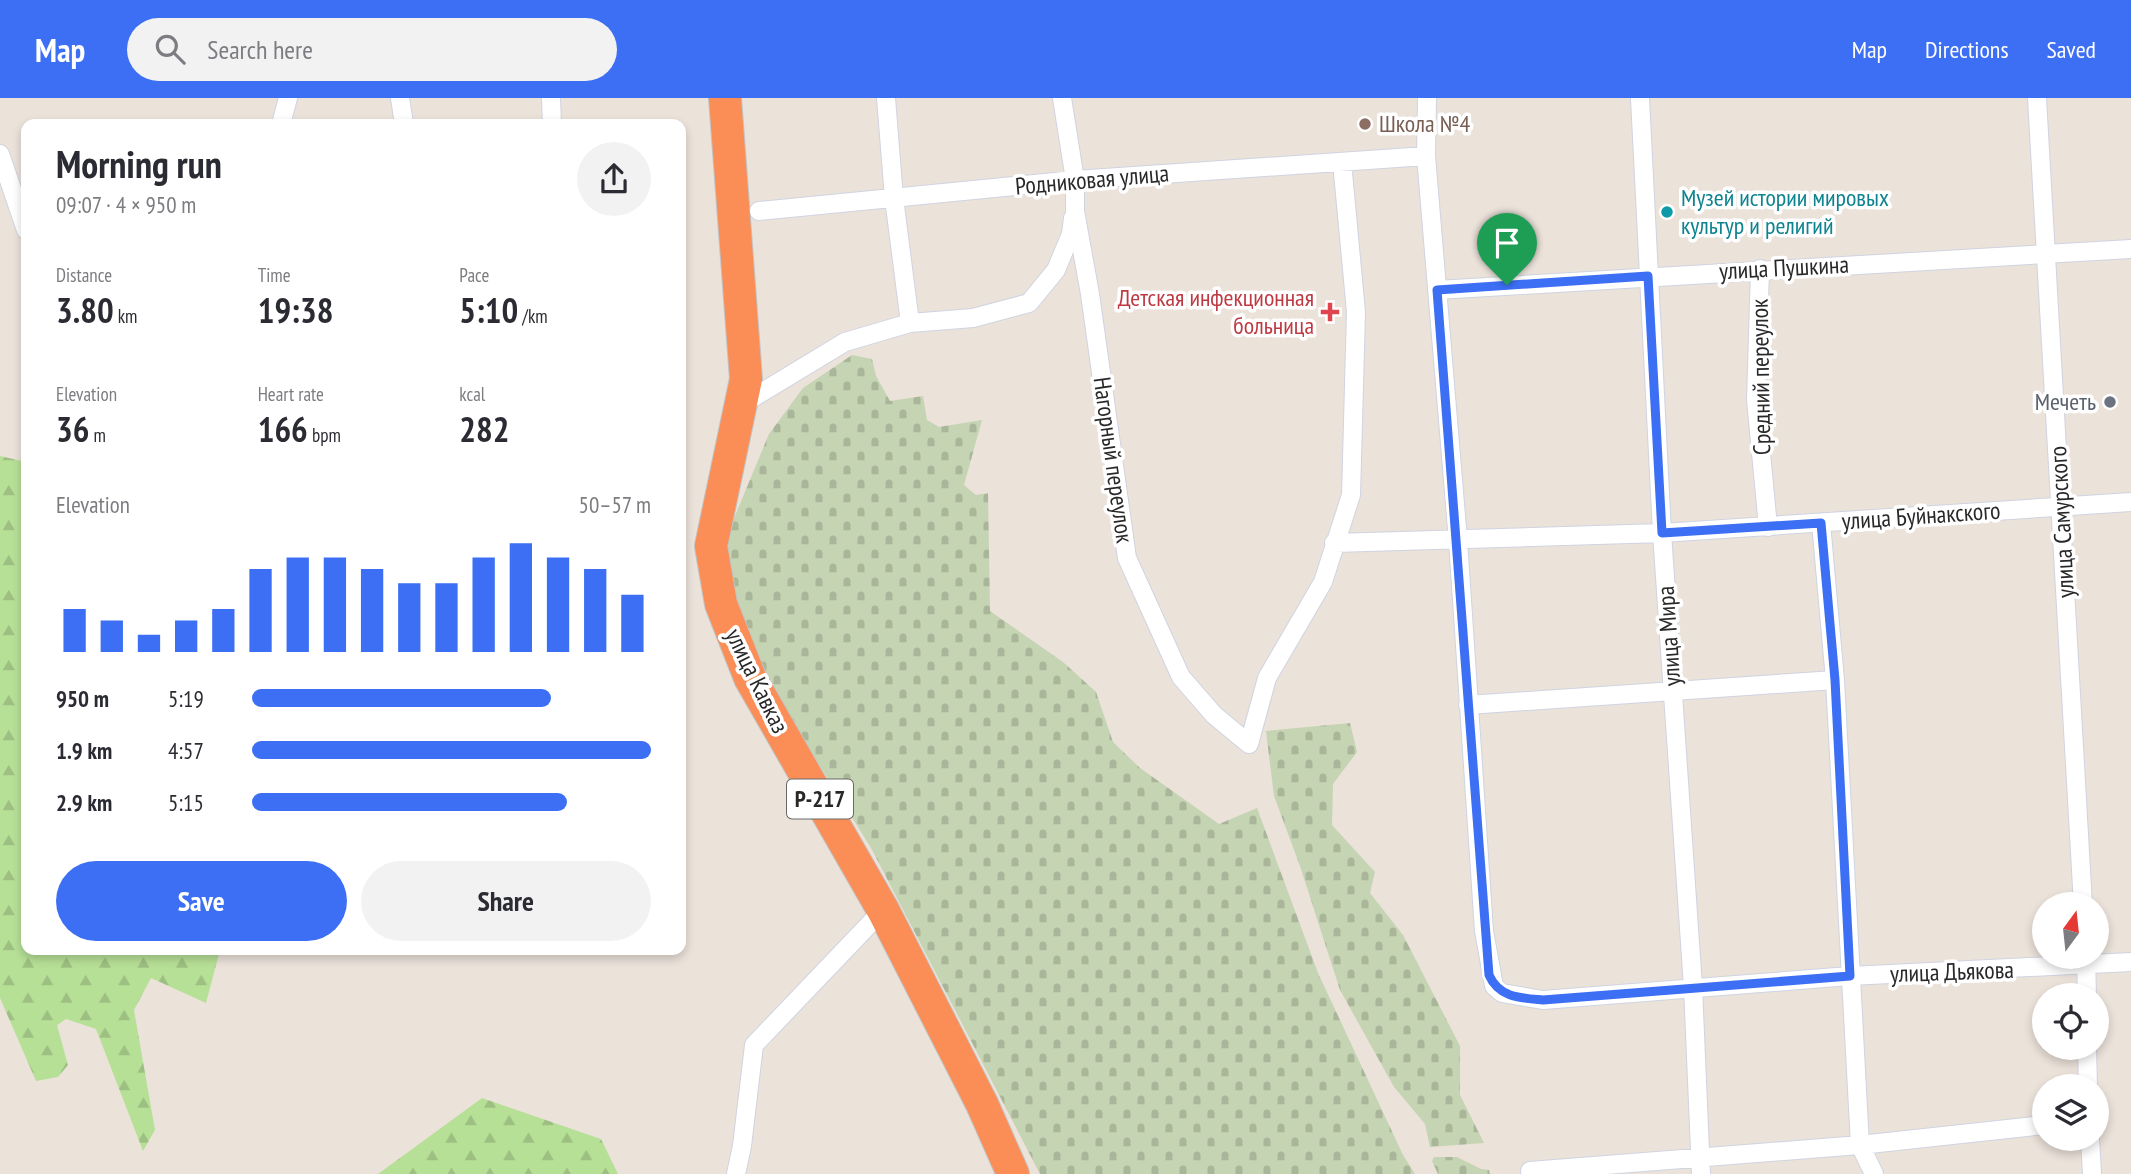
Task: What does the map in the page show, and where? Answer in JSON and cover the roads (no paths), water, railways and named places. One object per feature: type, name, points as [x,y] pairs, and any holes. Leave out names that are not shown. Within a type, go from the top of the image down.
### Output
[{"type":"highway","name":"улица Кавказ","points":[[725,98],[732,213],[745,334],[746,379],[710,546],[721,604],[750,678],[883,910],[982,1104],[1013,1174]]},
{"type":"street","points":[[282,119],[288,98]]},
{"type":"street","points":[[400,98],[403,119]]},
{"type":"street","points":[[551,98],[552,119]]},
{"type":"street","points":[[886,98],[894,198],[910,323]]},
{"type":"street","name":"Нагорный переулок","points":[[1062,98],[1074,180],[1074,211],[1090,294],[1127,558],[1181,677],[1214,715],[1249,744],[1268,678],[1323,582],[1334,544]]},
{"type":"street","points":[[1427,98],[1426,156],[1458,540],[1468,705],[1835,680]]},
{"type":"street","name":"улица Мира","points":[[1640,98],[1662,533],[1693,987],[1700,1165]]},
{"type":"street","name":"улица Самурского","points":[[2037,98],[2082,892]]},
{"type":"street","points":[[0,154],[21,215]]},
{"type":"street","name":"Родниковая улица","points":[[759,211],[1074,180],[1426,156]]},
{"type":"street","points":[[1334,544],[1352,495],[1356,312],[1342,162]]},
{"type":"street","points":[[741,405],[845,342],[910,323],[974,318],[1029,303],[1056,270],[1071,234],[1074,211]]},
{"type":"street","name":"улица Пушкина","points":[[1437,290],[1760,269],[2131,250]]},
{"type":"street","name":"Средний переулок","points":[[1760,269],[1756,400],[1768,527]]},
{"type":"street","name":"улица Буйнакского","points":[[1334,544],[1662,533],[2131,502]]},
{"type":"street","points":[[1821,523],[1835,680],[1860,1145],[1874,1174]]},
{"type":"street","name":"улица Дьякова","points":[[1468,705],[1489,975],[1494,986],[1502,993],[1543,1000],[1693,987],[2032,965]]},
{"type":"street","points":[[736,1174],[754,1045],[883,910]]},
{"type":"street","name":"улица Дьякова","points":[[2109,962],[2131,962]]},
{"type":"street","points":[[1530,1171],[1700,1165],[2032,1126]]},
{"type":"street","points":[[2091,1151],[2092,1174]]},
{"type":"place","name":"Школа №4","points":[[1365,124]]},
{"type":"place","name":"Музей истории мировых культур и религий","points":[[1667,212]]},
{"type":"place","name":"Детская инфекционная больница","points":[[1330,312]]},
{"type":"place","name":"Мечеть","points":[[2110,402]]}]
